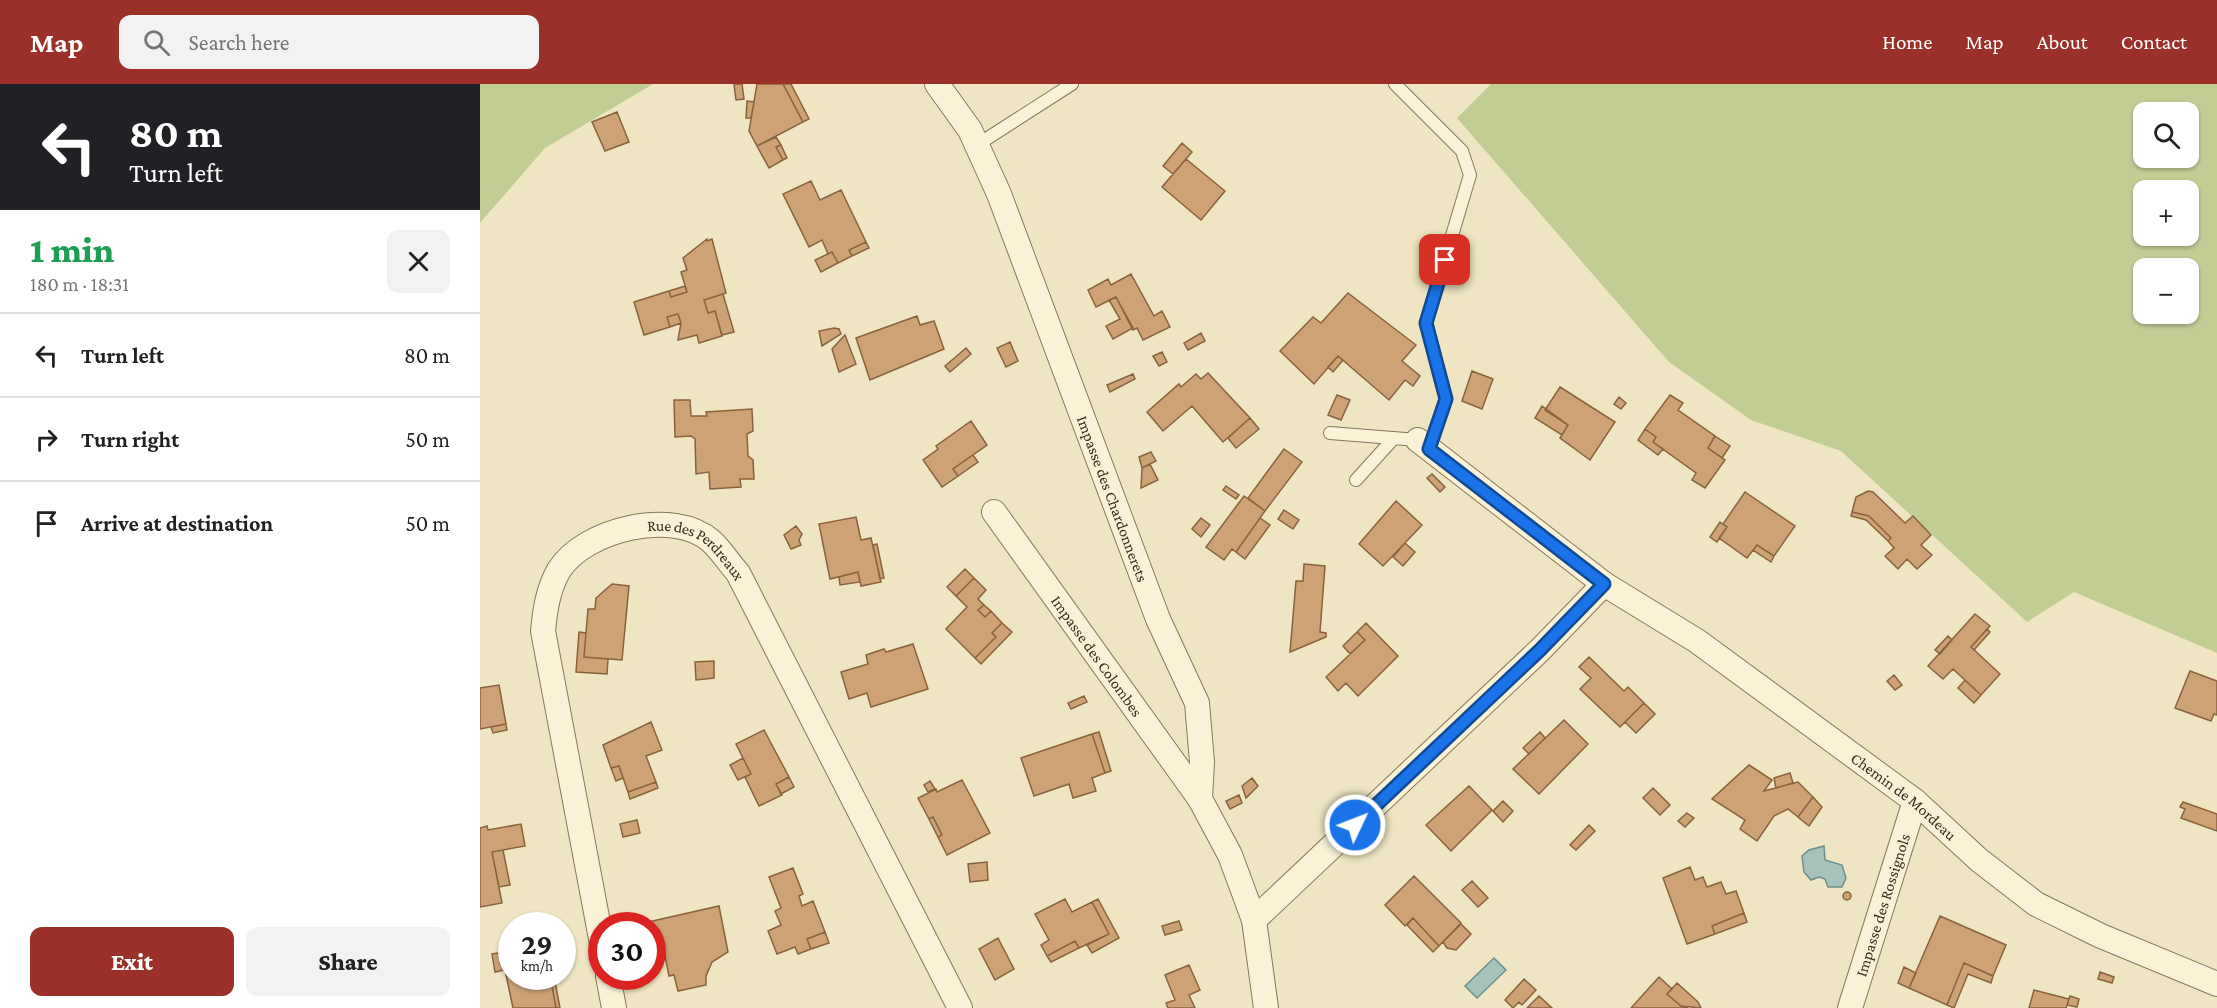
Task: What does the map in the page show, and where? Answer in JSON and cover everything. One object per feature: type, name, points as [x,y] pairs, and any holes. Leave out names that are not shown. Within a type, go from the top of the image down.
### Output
[{"type":"street","name":"Impasse des Chardonnerets","points":[[937,84],[970,130],[999,194],[1158,619],[1197,703],[1202,762],[1200,799]]},
{"type":"street","name":"Chemin de Mordeau","points":[[1423,445],[1604,584],[1697,641],[1915,801],[1980,860],[2036,904],[2101,936],[2217,984]]},
{"type":"street","name":"Impasse des Colombes","points":[[994,512],[1200,799]]},
{"type":"street","name":"Rue des Perdreaux","points":[[596,912],[543,631],[547,598],[560,569],[573,557],[619,530],[651,523],[689,528],[711,540],[738,573],[960,1008]]},
{"type":"street","points":[[1254,920],[1540,650],[1604,584]]},
{"type":"street","points":[[1200,799],[1230,855],[1254,920],[1266,1008]]},
{"type":"street","name":"Impasse des Rossignols","points":[[1850,1008],[1915,801]]},
{"type":"street","points":[[611,990],[614,1008]]},
{"type":"lane","points":[[977,145],[1072,84]]},
{"type":"lane","points":[[1330,434],[1394,438],[1423,445],[1446,399],[1426,323],[1470,175],[1462,151],[1395,84]]},
{"type":"lane","points":[[1356,480],[1394,438]]},
{"type":"green space","points":[[480,84],[653,84],[545,148],[480,223]]},
{"type":"green space","points":[[1491,84],[2217,84],[2217,653],[2074,592],[2027,622],[1841,451],[1751,420],[1669,362],[1457,118]]},
{"type":"water","points":[[1824,846],[1825,860],[1842,865],[1846,878],[1842,887],[1828,887],[1825,879],[1819,877],[1811,880],[1804,872],[1802,856],[1809,850]]},
{"type":"water","points":[[1494,958],[1506,970],[1477,998],[1465,986]]},
{"type":"building","points":[[734,84],[742,84],[744,99],[736,100]]},
{"type":"building","points":[[757,84],[783,84],[803,122],[757,146],[749,131]]},
{"type":"building","points":[[783,84],[791,84],[809,119],[803,122]]},
{"type":"building","points":[[747,101],[754,102],[751,118],[746,118]]},
{"type":"building","points":[[617,112],[629,142],[605,151],[592,122]]},
{"type":"building","points":[[776,137],[781,145],[776,147],[783,160],[769,168],[757,146]]},
{"type":"building","points":[[1182,143],[1192,152],[1173,174],[1163,166]]},
{"type":"building","points":[[781,145],[787,158],[783,160],[776,147]]},
{"type":"building","points":[[1186,159],[1225,191],[1201,220],[1162,187]]},
{"type":"building","points":[[811,181],[820,200],[841,190],[866,242],[849,250],[852,256],[838,263],[832,252],[828,254],[822,240],[809,247],[783,194]]},
{"type":"building","points":[[707,239],[707,241],[712,239],[726,293],[704,300],[708,313],[715,311],[722,336],[699,343],[697,335],[678,340],[681,323],[678,314],[667,317],[670,327],[644,335],[634,302],[669,291],[671,297],[687,292],[681,272],[687,270],[683,258]]},
{"type":"building","points":[[866,242],[869,248],[852,256],[849,250]]},
{"type":"building","points":[[1433,246],[1443,249],[1439,261],[1428,257]]},
{"type":"building","points":[[832,252],[838,263],[821,272],[815,260]]},
{"type":"building","points":[[1131,274],[1154,316],[1162,311],[1170,327],[1143,340],[1137,328],[1133,330],[1116,297],[1096,307],[1088,290],[1108,279],[1111,285]]},
{"type":"building","points":[[685,286],[687,292],[671,297],[669,291]]},
{"type":"building","points":[[1348,293],[1416,345],[1402,361],[1420,376],[1413,386],[1405,380],[1389,400],[1338,356],[1314,384],[1280,351],[1313,317],[1321,323]]},
{"type":"building","points":[[723,294],[734,332],[722,335],[715,311],[708,313],[704,300]]},
{"type":"building","points":[[1116,297],[1133,328],[1113,339],[1106,326],[1120,319],[1109,300]]},
{"type":"building","points":[[678,314],[681,323],[670,327],[667,317]]},
{"type":"building","points":[[917,316],[920,325],[934,321],[944,349],[870,380],[856,338]]},
{"type":"building","points":[[839,329],[841,334],[822,346],[819,331]]},
{"type":"building","points":[[1201,333],[1205,341],[1188,350],[1184,343]]},
{"type":"building","points":[[845,335],[856,364],[839,372],[832,349]]},
{"type":"building","points":[[1010,342],[1018,361],[1006,367],[997,348]]},
{"type":"building","points":[[966,348],[971,354],[950,372],[945,366]]},
{"type":"building","points":[[1162,352],[1167,362],[1159,366],[1153,356]]},
{"type":"building","points":[[1338,356],[1343,360],[1333,372],[1328,367]]},
{"type":"building","points":[[1472,371],[1493,379],[1482,409],[1462,401]]},
{"type":"building","points":[[1208,373],[1250,418],[1223,442],[1192,406],[1163,431],[1147,412],[1179,384],[1181,387],[1196,374],[1201,379]]},
{"type":"building","points":[[1133,374],[1135,379],[1110,392],[1107,385]]},
{"type":"building","points":[[1560,387],[1615,422],[1590,460],[1560,438],[1568,425],[1545,410]]},
{"type":"building","points":[[1337,395],[1350,400],[1341,420],[1328,415]]},
{"type":"building","points":[[1670,395],[1683,403],[1678,410],[1715,436],[1708,448],[1725,460],[1705,488],[1692,480],[1696,473],[1653,442],[1656,437],[1645,429]]},
{"type":"building","points":[[1619,397],[1626,403],[1621,409],[1614,404]]},
{"type":"building","points":[[674,400],[690,400],[691,416],[707,416],[706,412],[752,409],[753,431],[747,434],[748,456],[753,460],[754,479],[740,479],[741,487],[710,489],[709,472],[696,474],[695,439],[691,436],[675,437]]},
{"type":"building","points":[[1542,406],[1568,425],[1562,435],[1535,418]]},
{"type":"building","points":[[1250,418],[1259,429],[1236,448],[1228,438]]},
{"type":"building","points":[[971,421],[987,445],[953,469],[958,476],[942,487],[923,460],[938,449],[936,446]]},
{"type":"building","points":[[1645,429],[1656,437],[1653,442],[1663,449],[1658,455],[1638,440]]},
{"type":"building","points":[[1715,436],[1730,446],[1722,458],[1708,448]]},
{"type":"building","points":[[1284,449],[1302,462],[1265,511],[1248,498]]},
{"type":"building","points":[[1151,452],[1156,461],[1142,468],[1139,457]]},
{"type":"building","points":[[973,455],[978,462],[958,476],[953,469]]},
{"type":"building","points":[[1150,464],[1158,480],[1141,488],[1142,468]]},
{"type":"building","points":[[1432,474],[1445,487],[1440,492],[1427,478]]},
{"type":"building","points":[[1226,486],[1239,495],[1236,499],[1223,490]]},
{"type":"building","points":[[1868,491],[1873,492],[1905,523],[1913,516],[1931,535],[1921,545],[1932,555],[1917,569],[1907,559],[1898,569],[1885,556],[1894,548],[1888,541],[1891,538],[1869,516],[1852,512],[1856,497]]},
{"type":"building","points":[[1745,492],[1795,526],[1774,556],[1757,545],[1747,558],[1719,538],[1727,527],[1723,524]]},
{"type":"building","points":[[1244,496],[1265,511],[1236,552],[1232,549],[1224,560],[1206,547]]},
{"type":"building","points":[[1396,501],[1422,525],[1383,566],[1359,544]]},
{"type":"building","points":[[1284,510],[1299,520],[1293,529],[1278,519]]},
{"type":"building","points":[[1852,512],[1869,516],[1891,538],[1888,541],[1866,520],[1851,516]]},
{"type":"building","points":[[856,517],[861,540],[871,538],[881,582],[861,586],[858,572],[830,579],[819,524]]},
{"type":"building","points":[[1201,518],[1210,525],[1201,537],[1192,529]]},
{"type":"building","points":[[1260,518],[1270,525],[1245,559],[1236,552]]},
{"type":"building","points":[[1720,522],[1727,527],[1717,542],[1710,537]]},
{"type":"building","points":[[796,526],[802,534],[799,540],[801,545],[791,549],[784,535]]},
{"type":"building","points":[[1405,543],[1415,552],[1403,566],[1393,557]]},
{"type":"building","points":[[877,544],[884,578],[880,579],[873,545]]},
{"type":"building","points":[[1757,545],[1774,556],[1771,562],[1753,550]]},
{"type":"building","points":[[1304,564],[1325,566],[1320,632],[1326,633],[1326,637],[1290,652],[1296,581],[1303,581]]},
{"type":"building","points":[[965,569],[974,578],[956,596],[947,587]]},
{"type":"building","points":[[858,572],[860,582],[840,585],[839,577]]},
{"type":"building","points":[[974,578],[986,590],[978,599],[984,605],[978,610],[985,617],[991,611],[1002,623],[992,633],[996,637],[975,658],[946,629],[967,607],[956,596]]},
{"type":"building","points":[[612,584],[629,586],[622,660],[584,657],[588,609],[595,609],[596,598]]},
{"type":"building","points":[[984,605],[991,611],[985,617],[978,610]]},
{"type":"building","points":[[1975,614],[1990,626],[1971,647],[2000,674],[1981,695],[1953,669],[1943,679],[1928,666]]},
{"type":"building","points":[[1002,623],[1012,632],[981,664],[975,658],[996,637],[992,633]]},
{"type":"building","points":[[1366,623],[1398,656],[1358,696],[1346,683],[1338,691],[1326,677],[1365,640],[1357,632]]},
{"type":"building","points":[[1987,629],[1990,632],[1974,650],[1971,647]]},
{"type":"building","points":[[579,632],[586,633],[584,657],[608,659],[607,674],[576,672]]},
{"type":"building","points":[[1357,632],[1365,640],[1350,654],[1343,646]]},
{"type":"building","points":[[1948,636],[1952,640],[1940,654],[1935,650]]},
{"type":"building","points":[[913,644],[928,689],[871,707],[867,693],[849,699],[841,672],[868,664],[866,655]]},
{"type":"building","points":[[1589,657],[1624,691],[1628,687],[1644,703],[1620,727],[1580,689],[1591,678],[1579,667]]},
{"type":"building","points":[[714,661],[714,678],[696,680],[695,662]]},
{"type":"building","points":[[2190,671],[2217,681],[2217,715],[2214,714],[2211,721],[2175,708]]},
{"type":"building","points":[[1894,675],[1902,685],[1895,690],[1887,681]]},
{"type":"building","points":[[1965,680],[1981,695],[1974,703],[1958,688]]},
{"type":"building","points":[[499,685],[506,724],[480,729],[480,688]]},
{"type":"building","points":[[1084,696],[1087,702],[1071,709],[1068,703]]},
{"type":"building","points":[[1644,703],[1655,714],[1636,733],[1625,722]]},
{"type":"building","points":[[1564,720],[1588,744],[1539,794],[1513,769]]},
{"type":"building","points":[[651,722],[662,750],[646,756],[656,782],[628,792],[619,766],[611,768],[603,745]]},
{"type":"building","points":[[506,724],[507,730],[493,733],[491,727]]},
{"type":"building","points":[[764,730],[789,777],[776,784],[782,795],[759,806],[745,777],[751,774],[736,744]]},
{"type":"building","points":[[1099,732],[1111,771],[1105,773],[1092,734]]},
{"type":"building","points":[[1540,732],[1545,738],[1529,754],[1523,748]]},
{"type":"building","points":[[1092,734],[1105,773],[1092,778],[1096,791],[1073,798],[1069,784],[1034,796],[1021,758]]},
{"type":"building","points":[[743,758],[751,774],[738,780],[730,765]]},
{"type":"building","points":[[1749,765],[1772,780],[1764,791],[1798,782],[1813,797],[1798,817],[1788,809],[1774,816],[1757,841],[1740,829],[1745,820],[1712,799]]},
{"type":"building","points":[[619,766],[623,778],[616,781],[611,768]]},
{"type":"building","points":[[1790,773],[1793,783],[1776,788],[1774,778]]},
{"type":"building","points":[[789,777],[794,787],[781,794],[776,784]]},
{"type":"building","points":[[1252,778],[1258,786],[1246,798],[1242,786]]},
{"type":"building","points":[[962,780],[990,833],[947,855],[938,837],[942,835],[933,817],[929,819],[918,798]]},
{"type":"building","points":[[930,781],[935,789],[928,792],[924,785]]},
{"type":"building","points":[[656,782],[658,788],[630,799],[628,792]]},
{"type":"building","points":[[1469,786],[1492,810],[1451,851],[1426,825]]},
{"type":"building","points":[[1653,788],[1670,805],[1660,815],[1643,798]]},
{"type":"building","points":[[1239,795],[1242,803],[1230,809],[1226,801]]},
{"type":"building","points":[[1813,797],[1822,807],[1809,826],[1798,817]]},
{"type":"building","points":[[1503,801],[1513,811],[1503,822],[1493,811]]},
{"type":"building","points":[[2183,802],[2217,814],[2217,831],[2181,818],[2185,809],[2180,807]]},
{"type":"building","points":[[1687,813],[1694,818],[1685,827],[1678,821]]},
{"type":"building","points":[[933,817],[942,835],[938,837],[929,819]]},
{"type":"building","points":[[637,820],[640,833],[623,837],[620,824]]},
{"type":"building","points":[[521,824],[525,846],[492,852],[502,903],[480,907],[480,828],[487,826],[488,830]]},
{"type":"building","points":[[1589,825],[1595,831],[1576,850],[1570,845]]},
{"type":"building","points":[[503,850],[510,885],[499,887],[492,852]]},
{"type":"building","points":[[987,862],[988,880],[970,882],[968,864]]},
{"type":"building","points":[[1690,867],[1695,880],[1703,877],[1707,887],[1721,882],[1726,894],[1736,891],[1744,913],[1712,926],[1715,934],[1687,944],[1663,878]]},
{"type":"building","points":[[793,868],[803,894],[799,896],[802,906],[813,901],[825,932],[807,939],[811,949],[798,954],[795,947],[777,954],[768,931],[781,925],[775,911],[781,908],[769,877]]},
{"type":"building","points":[[1414,876],[1461,923],[1439,946],[1413,918],[1405,926],[1385,905]]},
{"type":"building","points":[[1472,881],[1488,898],[1478,907],[1462,890]]},
{"type":"building","points":[[1847,892],[1851,896],[1847,900],[1843,896]]},
{"type":"building","points":[[1065,899],[1072,912],[1092,902],[1109,934],[1079,948],[1075,941],[1047,956],[1041,945],[1049,940],[1035,914]]},
{"type":"building","points":[[1098,899],[1119,938],[1092,953],[1087,945],[1109,934],[1092,902]]},
{"type":"building","points":[[719,906],[728,952],[712,962],[706,976],[706,985],[678,991],[674,975],[669,976],[666,961],[666,918]]},
{"type":"building","points":[[1744,913],[1747,922],[1715,934],[1712,926]]},
{"type":"building","points":[[1940,916],[2006,945],[1993,976],[1964,963],[1947,1005],[1909,988]]},
{"type":"building","points":[[1413,918],[1439,946],[1433,952],[1407,925]]},
{"type":"building","points":[[1179,921],[1182,930],[1165,935],[1162,926]]},
{"type":"building","points":[[1461,924],[1471,934],[1456,950],[1447,948],[1443,942]]},
{"type":"building","points":[[825,932],[829,943],[811,949],[807,939]]},
{"type":"building","points":[[998,938],[1014,969],[995,980],[979,949]]},
{"type":"building","points":[[1075,941],[1079,948],[1051,962],[1047,956]]},
{"type":"building","points":[[498,953],[498,971],[495,972],[492,954]]},
{"type":"building","points":[[1964,963],[1993,976],[1991,983],[1968,974],[1954,1008],[1947,1005]]},
{"type":"building","points":[[1189,965],[1200,990],[1189,995],[1195,1008],[1168,1008],[1166,1003],[1175,1000],[1165,975]]},
{"type":"building","points":[[1904,967],[1916,973],[1909,988],[1898,983]]},
{"type":"building","points":[[2100,972],[2114,977],[2112,983],[2098,979]]},
{"type":"building","points":[[1659,977],[1672,989],[1667,994],[1681,1006],[1688,1008],[1631,1008]]},
{"type":"building","points":[[1524,979],[1536,990],[1522,1005],[1519,1002],[1513,1008],[1505,1000]]},
{"type":"building","points":[[1677,983],[1698,1002],[1701,1008],[1681,1006],[1667,994]]},
{"type":"building","points":[[509,990],[553,990],[556,1008],[513,1008]]},
{"type":"building","points":[[553,990],[557,990],[560,1008],[556,1008]]},
{"type":"building","points":[[2034,990],[2069,999],[2066,1008],[2029,1008]]},
{"type":"building","points":[[1539,996],[1552,1008],[1527,1008]]},
{"type":"building","points":[[2070,996],[2079,999],[2077,1007],[2067,1005]]},
{"type":"route","points":[[1355,825],[1540,650],[1604,584],[1429,449],[1446,399],[1426,323],[1445,260]]}]
